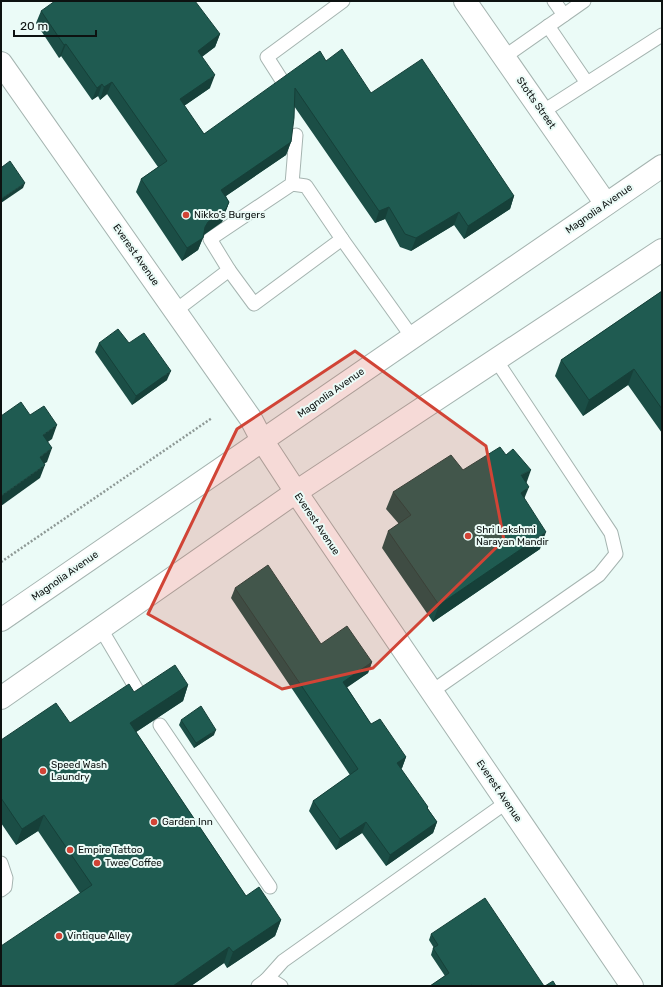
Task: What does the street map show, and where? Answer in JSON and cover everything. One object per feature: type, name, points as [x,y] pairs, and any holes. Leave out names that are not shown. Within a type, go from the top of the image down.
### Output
[{"type":"main road","name":"Stotts Street","points":[[465,1],[606,204]]},
{"type":"main road","name":"Everest Avenue","points":[[1,63],[250,420],[296,492],[632,986]]},
{"type":"main road","name":"Magnolia Avenue","points":[[1,620],[662,166]]},
{"type":"main road","points":[[1,698],[296,492],[662,250]]},
{"type":"lane","points":[[281,79],[267,57],[343,1]]},
{"type":"lane","points":[[554,1],[564,15]]},
{"type":"lane","points":[[504,57],[584,1]]},
{"type":"lane","points":[[548,26],[587,83]]},
{"type":"lane","points":[[542,112],[662,35]]},
{"type":"lane","points":[[292,184],[296,135]]},
{"type":"lane","points":[[342,239],[254,304],[229,270],[210,239],[292,184],[306,186],[412,337]]},
{"type":"lane","points":[[175,311],[229,270]]},
{"type":"lane","points":[[431,692],[599,575],[616,554],[611,533],[496,360]]},
{"type":"lane","points":[[101,629],[137,690]]},
{"type":"lane","points":[[160,725],[270,887]]},
{"type":"lane","points":[[262,983],[283,961],[507,802]]},
{"type":"lane","points":[[1,863],[6,878],[5,887],[1,890]]},
{"type":"lane","points":[[262,983],[273,981],[282,986]]},
{"type":"path","points":[[1,562],[212,418]]},
{"type":"highlighted area","points":[[355,351],[486,446],[504,540],[373,668],[282,689],[148,614],[237,429]]},
{"type":"building","points":[[55,1],[195,1],[220,34],[198,51],[215,75],[180,99],[204,134],[320,51],[326,61],[342,49],[371,93],[422,59],[514,196],[468,226],[459,212],[416,238],[405,234],[389,207],[379,211],[295,88],[294,118],[291,142],[221,190],[229,202],[226,209],[208,222],[205,227],[203,238],[187,248],[141,179],[167,161],[112,82],[104,87],[102,84],[97,88],[66,44],[64,45],[41,11]]},
{"type":"building","points":[[10,161],[25,183],[1,199],[1,166],[2,167]]},
{"type":"building","points":[[662,291],[662,409],[634,369],[589,400],[561,360]]},
{"type":"building","points":[[118,329],[129,343],[144,333],[171,371],[136,396],[99,343]]},
{"type":"building","points":[[21,402],[30,415],[44,406],[57,425],[43,435],[52,448],[40,457],[45,465],[1,496],[1,416]]},
{"type":"building","points":[[500,447],[506,455],[513,449],[531,470],[521,475],[529,487],[521,493],[546,532],[439,605],[388,531],[411,515],[393,492],[451,455],[463,470]]},
{"type":"building","points":[[268,565],[321,644],[347,626],[372,662],[343,682],[371,724],[380,719],[406,757],[397,763],[437,822],[390,855],[366,822],[340,839],[313,801],[358,769],[235,588]]},
{"type":"building","points":[[175,665],[188,685],[130,723],[246,896],[259,887],[281,920],[233,952],[229,947],[173,986],[1,986],[1,946],[92,885],[44,815],[22,829],[1,798],[1,740],[56,703],[70,723],[129,684],[134,692]]},
{"type":"building","points":[[201,706],[216,730],[196,743],[181,720]]},
{"type":"building","points":[[485,898],[544,986],[430,986],[449,973],[433,948],[438,945],[431,934]]},
{"type":"building","points":[[553,981],[556,986],[545,986]]},
{"type":"place","name":"Nikko's Burgers","points":[[186,215]]},
{"type":"place","name":"Shri Lakshmi Narayan Mandir","points":[[468,536]]},
{"type":"place","name":"Speed Wash Laundry","points":[[43,771]]},
{"type":"place","name":"Garden Inn","points":[[154,822]]},
{"type":"place","name":"Empire Tattoo","points":[[70,850]]},
{"type":"place","name":"Twee Coffee","points":[[97,863]]},
{"type":"place","name":"Vintique Alley","points":[[59,936]]}]
